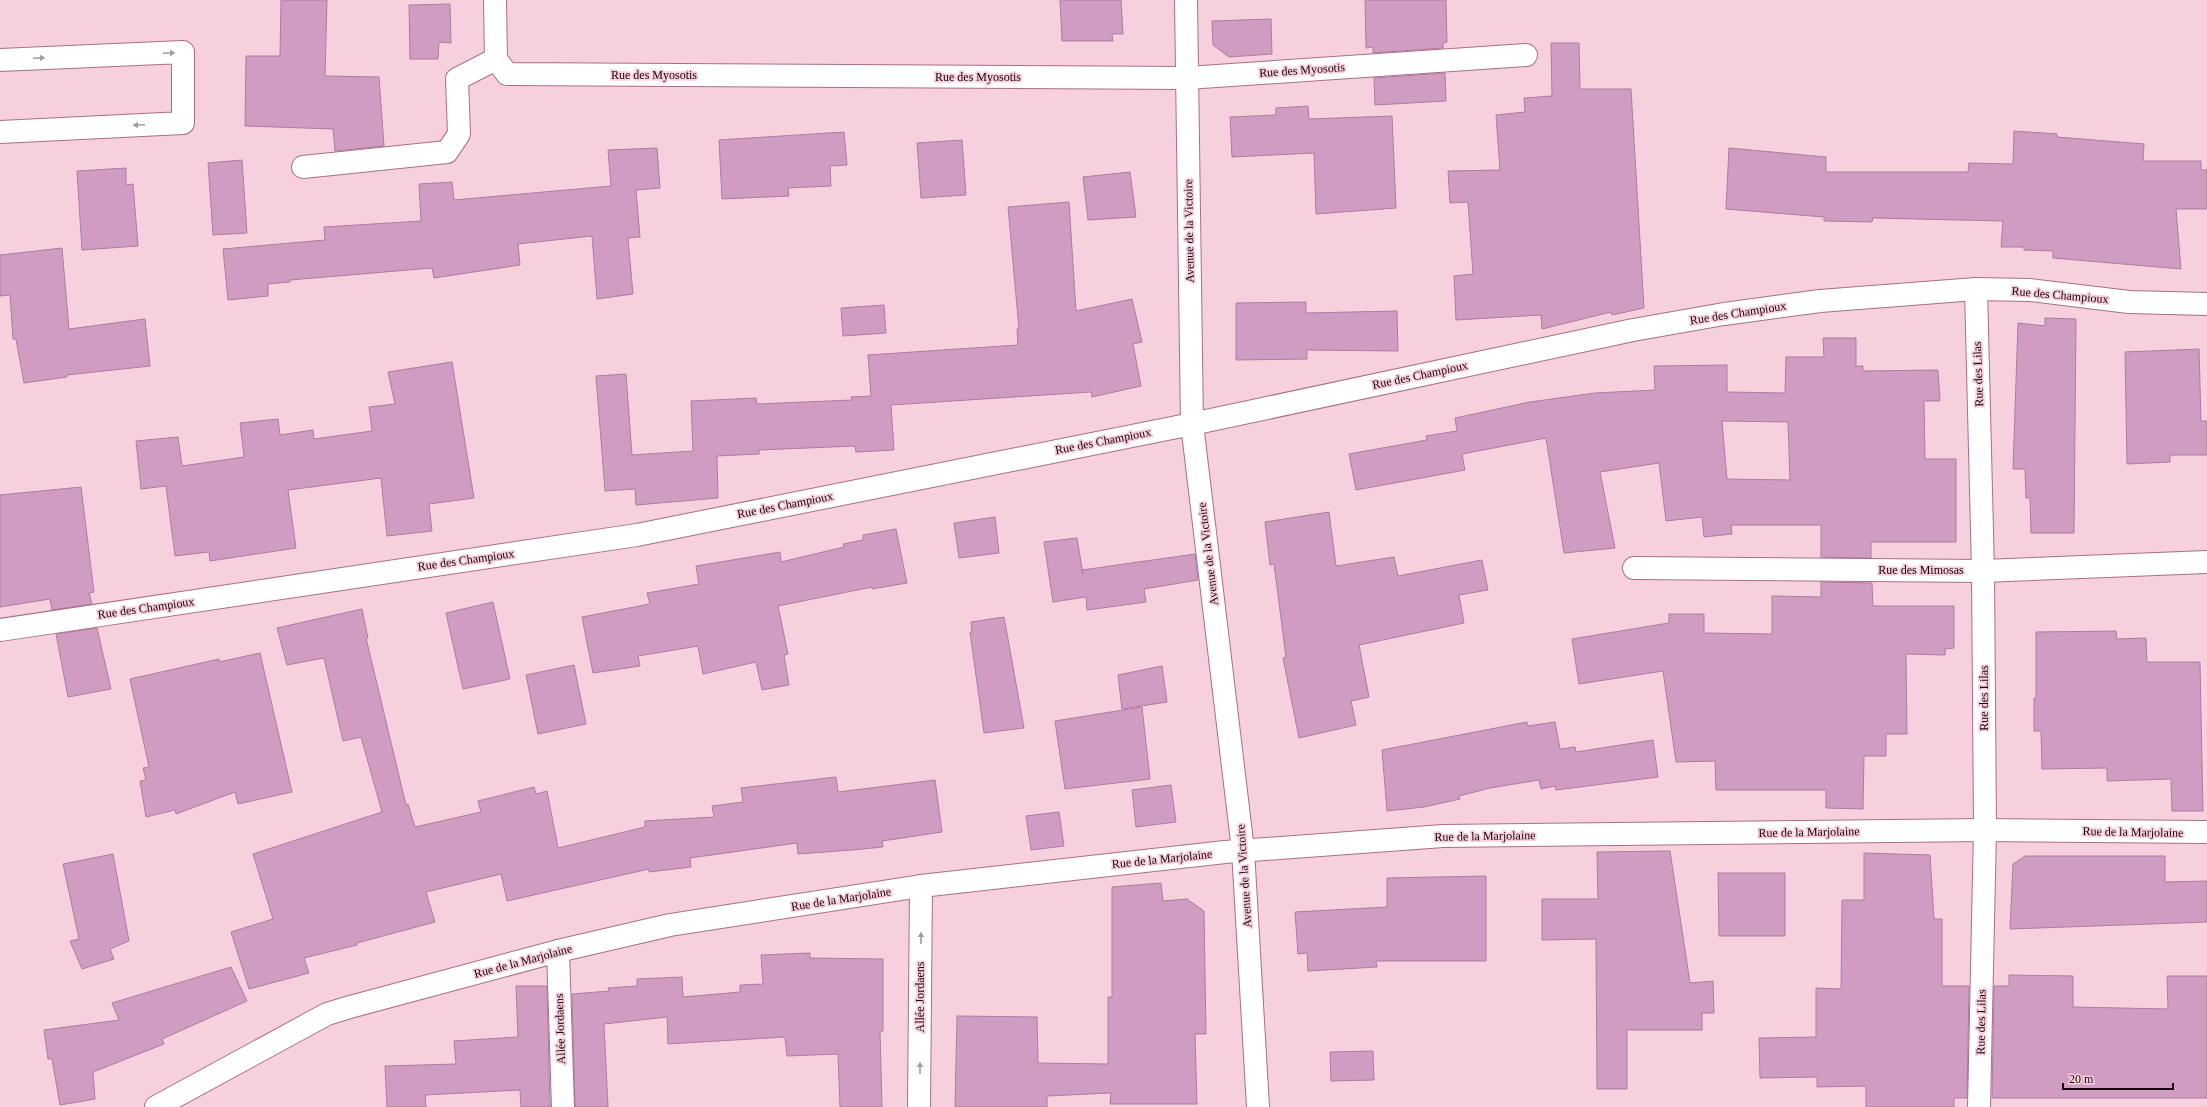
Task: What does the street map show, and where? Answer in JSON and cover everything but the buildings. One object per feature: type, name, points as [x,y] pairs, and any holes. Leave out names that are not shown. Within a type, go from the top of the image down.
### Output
[{"type":"street","points":[[303,167],[448,152],[459,134],[457,79],[496,59],[495,0]]},
{"type":"street","name":"Avenue de la Victoire","points":[[1186,0],[1192,424],[1243,850],[1258,1107]]},
{"type":"street","points":[[0,60],[183,52],[184,123],[0,132]]},
{"type":"street","name":"Rue des Myosotis","points":[[496,59],[508,74],[1187,78],[1526,55]]},
{"type":"street","name":"Rue des Champioux","points":[[0,630],[638,535],[1192,424],[1632,330],[1820,300],[1976,289],[2030,290],[2129,302],[2207,304]]},
{"type":"street","name":"Rue des Lilas","points":[[1976,289],[1983,571],[1985,830],[1979,1107]]},
{"type":"street","name":"Rue des Mimosas","points":[[1634,568],[1983,571],[2207,562]]},
{"type":"street","name":"Rue de la Marjolaine","points":[[156,1107],[327,1014],[558,951],[670,924],[921,886],[1243,850],[1444,836],[1985,830],[2207,832]]},
{"type":"street","name":"Allée Jordaens","points":[[920,1107],[921,886]]},
{"type":"street","name":"Allée Jordaens","points":[[558,951],[563,1107]]}]
